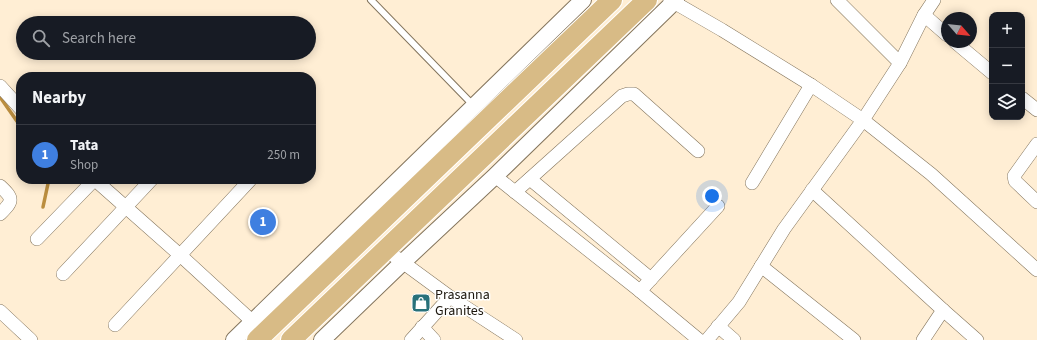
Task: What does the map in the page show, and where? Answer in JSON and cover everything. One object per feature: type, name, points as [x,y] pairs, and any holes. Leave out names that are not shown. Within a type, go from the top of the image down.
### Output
[{"type":"main road","points":[[255,331],[612,0]]},
{"type":"main road","points":[[291,340],[647,0]]},
{"type":"street","points":[[234,340],[255,331],[474,106],[583,0]]},
{"type":"street","points":[[837,0],[900,63]]},
{"type":"street","points":[[322,340],[495,176],[673,1],[811,86],[862,120],[931,174],[1037,270]]},
{"type":"street","points":[[707,340],[740,302],[784,229],[862,120],[900,63],[928,5]]},
{"type":"street","points":[[928,5],[941,26]]},
{"type":"street","points":[[962,48],[989,70]]},
{"type":"street","points":[[0,86],[16,104]]},
{"type":"street","points":[[752,183],[811,86]]},
{"type":"street","points":[[515,192],[622,96],[628,94],[634,94],[698,151]]},
{"type":"street","points":[[1025,100],[1037,110]]},
{"type":"street","points":[[1037,144],[1014,176],[1015,181],[1037,202]]},
{"type":"street","points":[[495,176],[640,291],[699,340]]},
{"type":"street","points":[[530,179],[652,279]]},
{"type":"street","points":[[37,239],[89,184]]},
{"type":"street","points":[[100,184],[180,255],[255,331]]},
{"type":"street","points":[[63,274],[147,184]]},
{"type":"street","points":[[114,325],[246,184]]},
{"type":"street","points":[[0,186],[10,196],[10,202],[0,214]]},
{"type":"street","points":[[812,190],[942,310],[978,340]]},
{"type":"street","points":[[640,291],[718,206]]},
{"type":"street","points":[[386,250],[450,297],[516,340]]},
{"type":"street","points":[[761,266],[854,340]]},
{"type":"street","points":[[411,340],[450,297]]},
{"type":"street","points":[[923,340],[942,310]]},
{"type":"street","points":[[0,311],[31,340]]},
{"type":"street","points":[[718,326],[734,340]]},
{"type":"street","points":[[422,327],[434,340]]},
{"type":"lane","points":[[371,0],[474,106]]},
{"type":"waterway","points":[[0,97],[16,120]]},
{"type":"waterway","points":[[43,207],[48,184]]},
{"type":"place","name":"Tata","points":[[263,222]]},
{"type":"place","name":"Prasanna Granites","points":[[421,303]]}]
